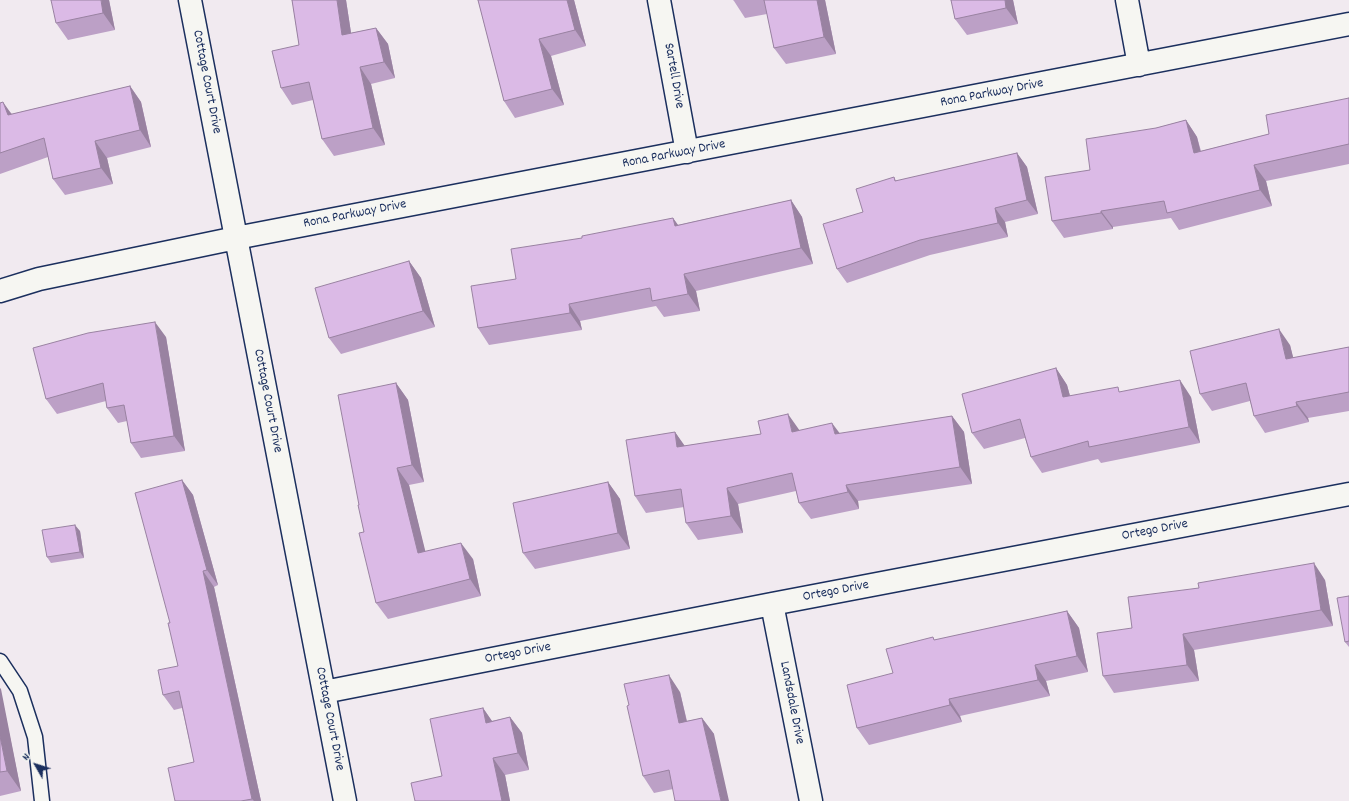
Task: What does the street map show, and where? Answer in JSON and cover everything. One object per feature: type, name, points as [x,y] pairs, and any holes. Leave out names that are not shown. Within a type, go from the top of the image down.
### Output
[{"type":"street","name":"Cottage Court Drive","points":[[190,0],[345,801]]},
{"type":"street","name":"Sartell Drive","points":[[659,0],[687,152]]},
{"type":"street","points":[[1127,0],[1139,65]]},
{"type":"street","name":"Rona Parkway Drive","points":[[0,291],[39,279],[236,238],[1349,24]]},
{"type":"street","name":"Ortego Drive","points":[[324,692],[772,604],[1349,494]]},
{"type":"street","name":"Landsdale Drive","points":[[772,604],[811,801]]},
{"type":"lane","points":[[0,661],[20,691],[35,737],[42,801]]},
{"type":"building","points":[[51,0],[101,0],[103,13],[56,23]]},
{"type":"building","points":[[292,0],[337,0],[342,35],[376,28],[384,62],[360,67],[373,128],[322,139],[309,82],[281,88],[272,51],[299,45]]},
{"type":"building","points":[[478,0],[567,0],[575,30],[539,39],[552,89],[504,101]]},
{"type":"building","points":[[764,0],[817,0],[824,37],[774,48]]},
{"type":"building","points":[[951,0],[1005,0],[1006,8],[955,19]]},
{"type":"building","points":[[130,86],[140,130],[95,141],[101,168],[53,179],[44,138],[0,153],[0,103],[3,102],[8,115]]},
{"type":"building","points":[[1349,98],[1349,144],[1254,165],[1260,190],[1167,213],[1164,201],[1101,211],[1101,213],[1052,221],[1045,177],[1090,170],[1086,139],[1156,128],[1186,120],[1194,153],[1269,134],[1266,115]]},
{"type":"building","points":[[1017,153],[1027,200],[995,208],[998,223],[920,240],[837,269],[823,224],[863,212],[856,189],[894,177],[895,181]]},
{"type":"building","points":[[791,200],[801,248],[684,274],[688,294],[652,301],[650,288],[569,304],[570,313],[478,328],[471,286],[516,279],[511,249],[582,238],[582,236],[673,218],[675,226]]},
{"type":"building","points":[[409,261],[423,311],[329,338],[315,288]]},
{"type":"building","points":[[155,322],[174,436],[131,443],[124,405],[107,408],[103,383],[46,399],[33,348],[88,333]]},
{"type":"building","points":[[1279,329],[1286,359],[1349,347],[1349,392],[1296,402],[1297,406],[1254,416],[1246,383],[1200,394],[1190,351]]},
{"type":"building","points":[[1056,368],[1063,397],[1118,387],[1119,392],[1180,380],[1189,427],[1089,447],[1088,441],[1031,457],[1020,419],[972,433],[962,394]]},
{"type":"building","points":[[396,383],[412,465],[397,468],[418,553],[461,543],[470,579],[376,603],[359,533],[364,532],[338,395]]},
{"type":"building","points":[[788,414],[792,432],[832,423],[835,434],[952,416],[960,467],[846,485],[848,492],[799,503],[792,473],[727,488],[731,516],[686,523],[681,489],[635,496],[626,440],[675,432],[677,447],[761,434],[758,421]]},
{"type":"building","points":[[182,480],[207,570],[203,571],[252,799],[241,801],[175,801],[168,768],[194,762],[179,691],[163,695],[158,670],[178,666],[168,623],[170,623],[135,493]]},
{"type":"building","points":[[608,482],[618,533],[523,553],[513,503]]},
{"type":"building","points":[[75,525],[80,552],[47,557],[42,530]]},
{"type":"building","points":[[1314,563],[1321,610],[1183,634],[1187,665],[1103,676],[1097,633],[1132,628],[1128,597],[1199,588],[1198,583]]},
{"type":"building","points":[[1349,596],[1349,641],[1345,642],[1337,598]]},
{"type":"building","points":[[1067,611],[1077,656],[1035,665],[1038,680],[949,699],[950,705],[857,728],[847,685],[893,673],[886,649],[933,637],[934,640]]},
{"type":"building","points":[[669,675],[679,723],[702,718],[721,801],[675,801],[669,770],[643,776],[627,706],[629,705],[624,684]]},
{"type":"building","points":[[483,708],[486,723],[510,717],[518,753],[493,758],[502,801],[415,801],[411,783],[442,776],[430,719]]},
{"type":"building","points":[[0,736],[7,771],[0,772]]}]
